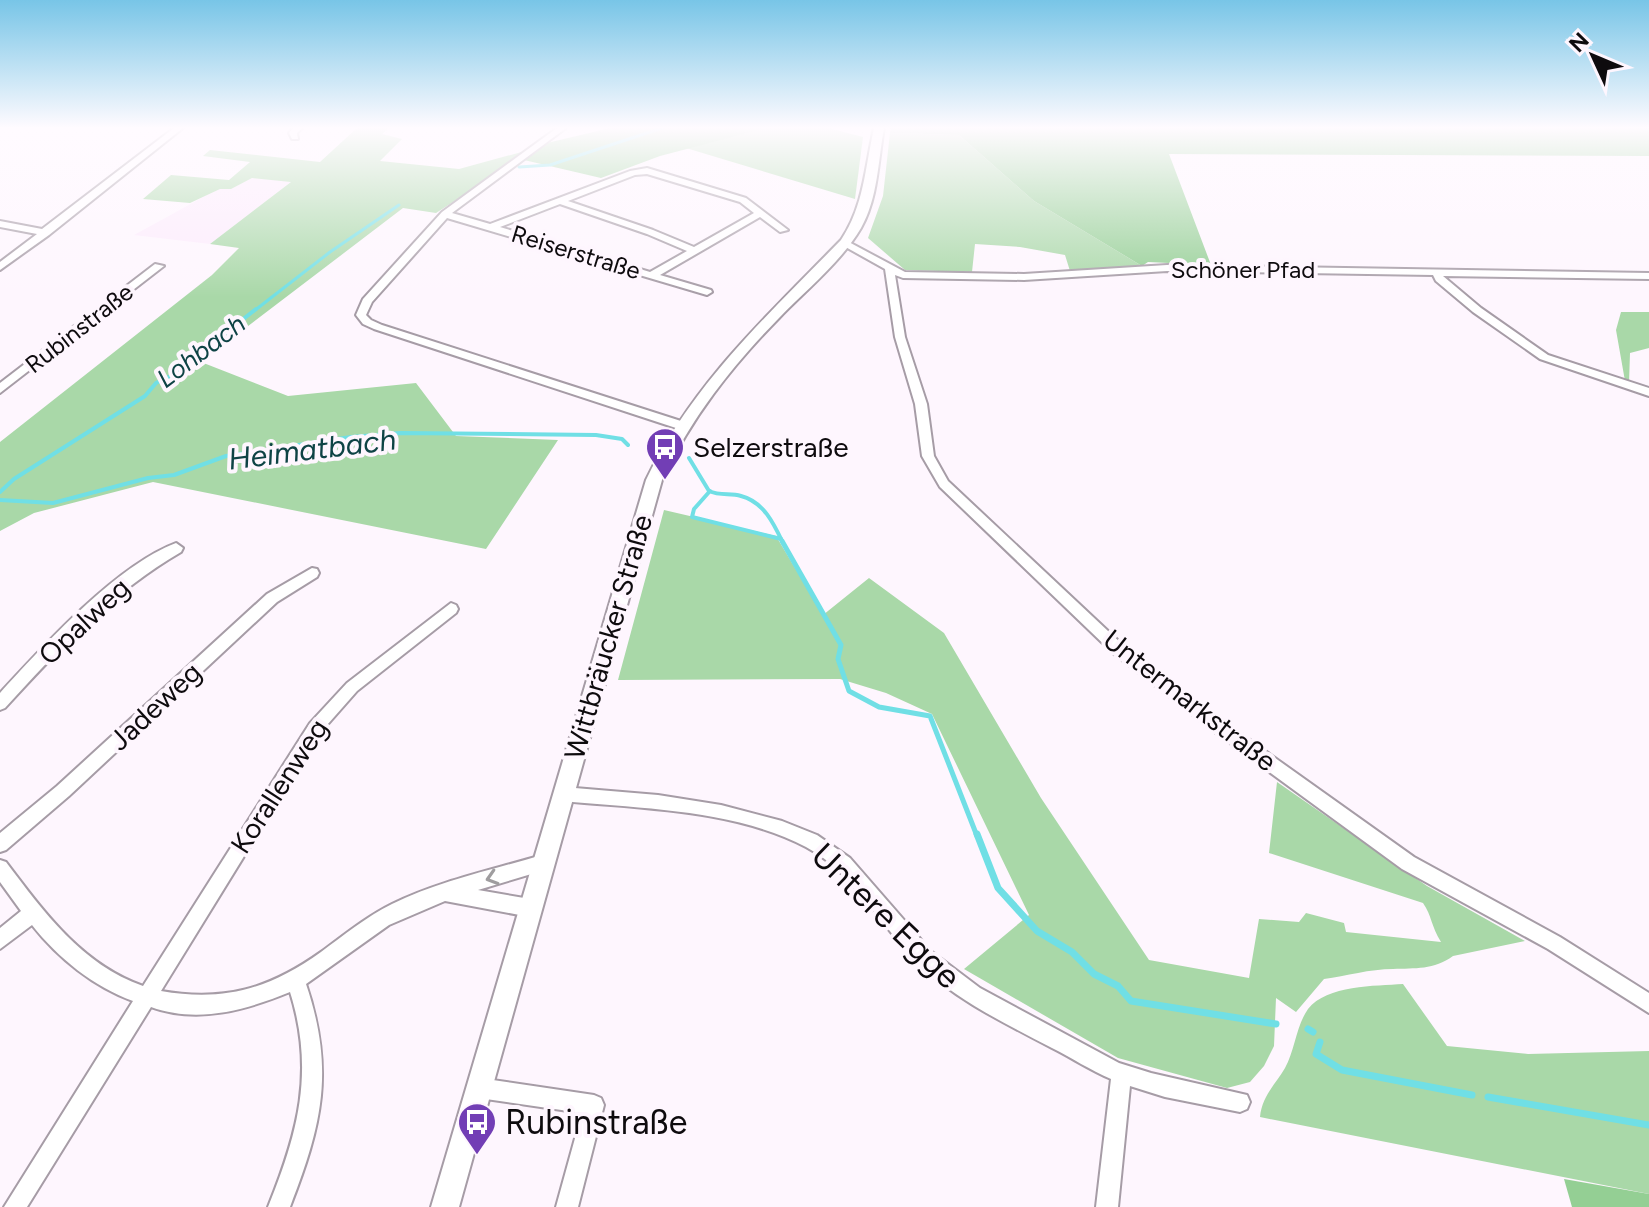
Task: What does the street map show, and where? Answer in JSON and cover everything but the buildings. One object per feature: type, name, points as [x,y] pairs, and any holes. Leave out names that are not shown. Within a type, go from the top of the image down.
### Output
[{"type":"main road","name":"Wittbräucker Straße","points":[[445,1207],[654,480],[680,425],[720,374],[845,243],[860,222],[872,184]]},
{"type":"street","points":[[0,267],[108,184]]},
{"type":"street","points":[[485,184],[445,214],[363,306],[361,315],[367,322],[680,425]]},
{"type":"street","points":[[492,227],[603,184]]},
{"type":"street","points":[[693,184],[736,197],[783,230]]},
{"type":"street","points":[[560,201],[693,250]]},
{"type":"street","points":[[652,275],[761,213]]},
{"type":"street","name":"Reiserstraße","points":[[445,214],[707,292]]},
{"type":"street","points":[[0,224],[46,233]]},
{"type":"street","name":"Schöner Pfad","points":[[845,243],[903,275],[1010,277],[1167,268],[1649,276]]},
{"type":"street","name":"Rubinstraße","points":[[0,389],[159,266]]},
{"type":"street","name":"Untermarkstraße","points":[[889,270],[900,337],[921,404],[928,456],[944,484],[1119,650],[1210,719],[1408,863],[1554,943],[1649,1004]]},
{"type":"street","points":[[1436,271],[1440,279],[1477,310],[1544,357],[1649,392]]},
{"type":"street","name":"Opalweg","points":[[0,703],[40,660],[143,565],[176,548]]},
{"type":"street","name":"Jadeweg","points":[[0,844],[63,791],[272,598],[312,573]]},
{"type":"street","name":"Korallenweg","points":[[15,1207],[302,746],[326,714],[368,673],[451,609]]},
{"type":"street","name":"Untere Egge","points":[[563,794],[658,803],[724,814],[768,824],[812,842],[829,852],[866,889],[924,957],[952,982],[1121,1074],[1240,1102]]},
{"type":"street","points":[[0,868],[34,912],[79,959],[118,985],[144,997],[200,1008],[247,999],[295,979],[386,918],[442,894],[542,863]]},
{"type":"street","points":[[442,894],[530,908]]},
{"type":"street","points":[[0,940],[34,912]]},
{"type":"street","points":[[279,1207],[304,1136],[315,1073],[311,1024],[295,979]]},
{"type":"street","points":[[1107,1207],[1121,1074]]},
{"type":"street","points":[[479,1088],[594,1105],[567,1207]]},
{"type":"shaded area","points":[[240,184],[288,184],[210,244],[134,235],[207,195],[220,189],[231,189]]},
{"type":"green space","points":[[160,184],[240,184],[231,189],[220,189],[190,203],[143,199]]},
{"type":"green space","points":[[288,184],[480,184],[436,213],[403,208],[201,362],[288,396],[416,383],[456,436],[558,440],[486,549],[153,482],[34,513],[0,531],[0,442],[212,275],[239,248],[210,244]]},
{"type":"green space","points":[[806,184],[857,184],[855,199]]},
{"type":"green space","points":[[884,184],[1015,184],[1034,201],[1142,266],[1070,271],[1065,255],[1020,247],[975,244],[972,272],[905,270],[868,238]]},
{"type":"green space","points":[[1015,184],[1180,184],[1211,265],[1148,262],[1142,266],[1034,201]]},
{"type":"green space","points":[[1621,312],[1649,312],[1649,348],[1630,353],[1629,383],[1625,381],[1616,330]]},
{"type":"green space","points":[[664,510],[776,536],[823,615],[869,578],[944,633],[1041,798],[1149,960],[1249,978],[1259,919],[1299,922],[1306,913],[1344,923],[1346,932],[1441,942],[1423,903],[1269,853],[1277,782],[1427,886],[1525,941],[1453,956],[1431,966],[1376,970],[1324,979],[1296,1012],[1276,998],[1274,1046],[1264,1066],[1250,1082],[1227,1088],[1118,1058],[964,969],[1029,915],[932,714],[886,693],[840,679],[618,680]]},
{"type":"green space","points":[[1403,984],[1447,1046],[1528,1054],[1649,1051],[1649,1194],[1260,1117],[1266,1097],[1285,1068],[1304,1016],[1316,1001],[1352,988]]},
{"type":"green space","points":[[1564,1179],[1649,1194],[1649,1207],[1572,1207]]},
{"type":"waterway","name":"Lohbach","points":[[254,311],[330,252],[399,205]]},
{"type":"waterway","name":"Lohbach","points":[[0,492],[14,479],[145,396],[156,383],[171,376],[256,309]]},
{"type":"waterway","name":"Heimatbach","points":[[0,500],[53,503],[148,478],[174,475],[226,456],[351,437],[400,433],[596,435],[622,439],[628,445]]},
{"type":"waterway","name":"Heimatbach","points":[[689,458],[710,491]]},
{"type":"waterway","name":"Heimatbach","points":[[710,491],[741,496],[756,503],[772,521],[781,539]]},
{"type":"waterway","points":[[710,491],[694,509],[692,517],[781,539]]},
{"type":"waterway","name":"Heimatbach","points":[[782,541],[841,645],[838,659],[849,691],[879,707],[930,716],[977,836]]},
{"type":"waterway","name":"Heimatbach","points":[[977,834],[998,888],[1037,931],[1072,952],[1094,974],[1118,986],[1131,1001],[1276,1024]]},
{"type":"waterway","points":[[1308,1029],[1313,1032]]},
{"type":"waterway","name":"Heimatbach","points":[[1320,1042],[1316,1054],[1342,1070],[1472,1095]]},
{"type":"waterway","name":"Heimatbach","points":[[1488,1097],[1649,1125]]},
{"type":"place","name":"Selzerstraße","points":[[665,481]]},
{"type":"place","name":"Rubinstraße","points":[[477,1156]]}]
